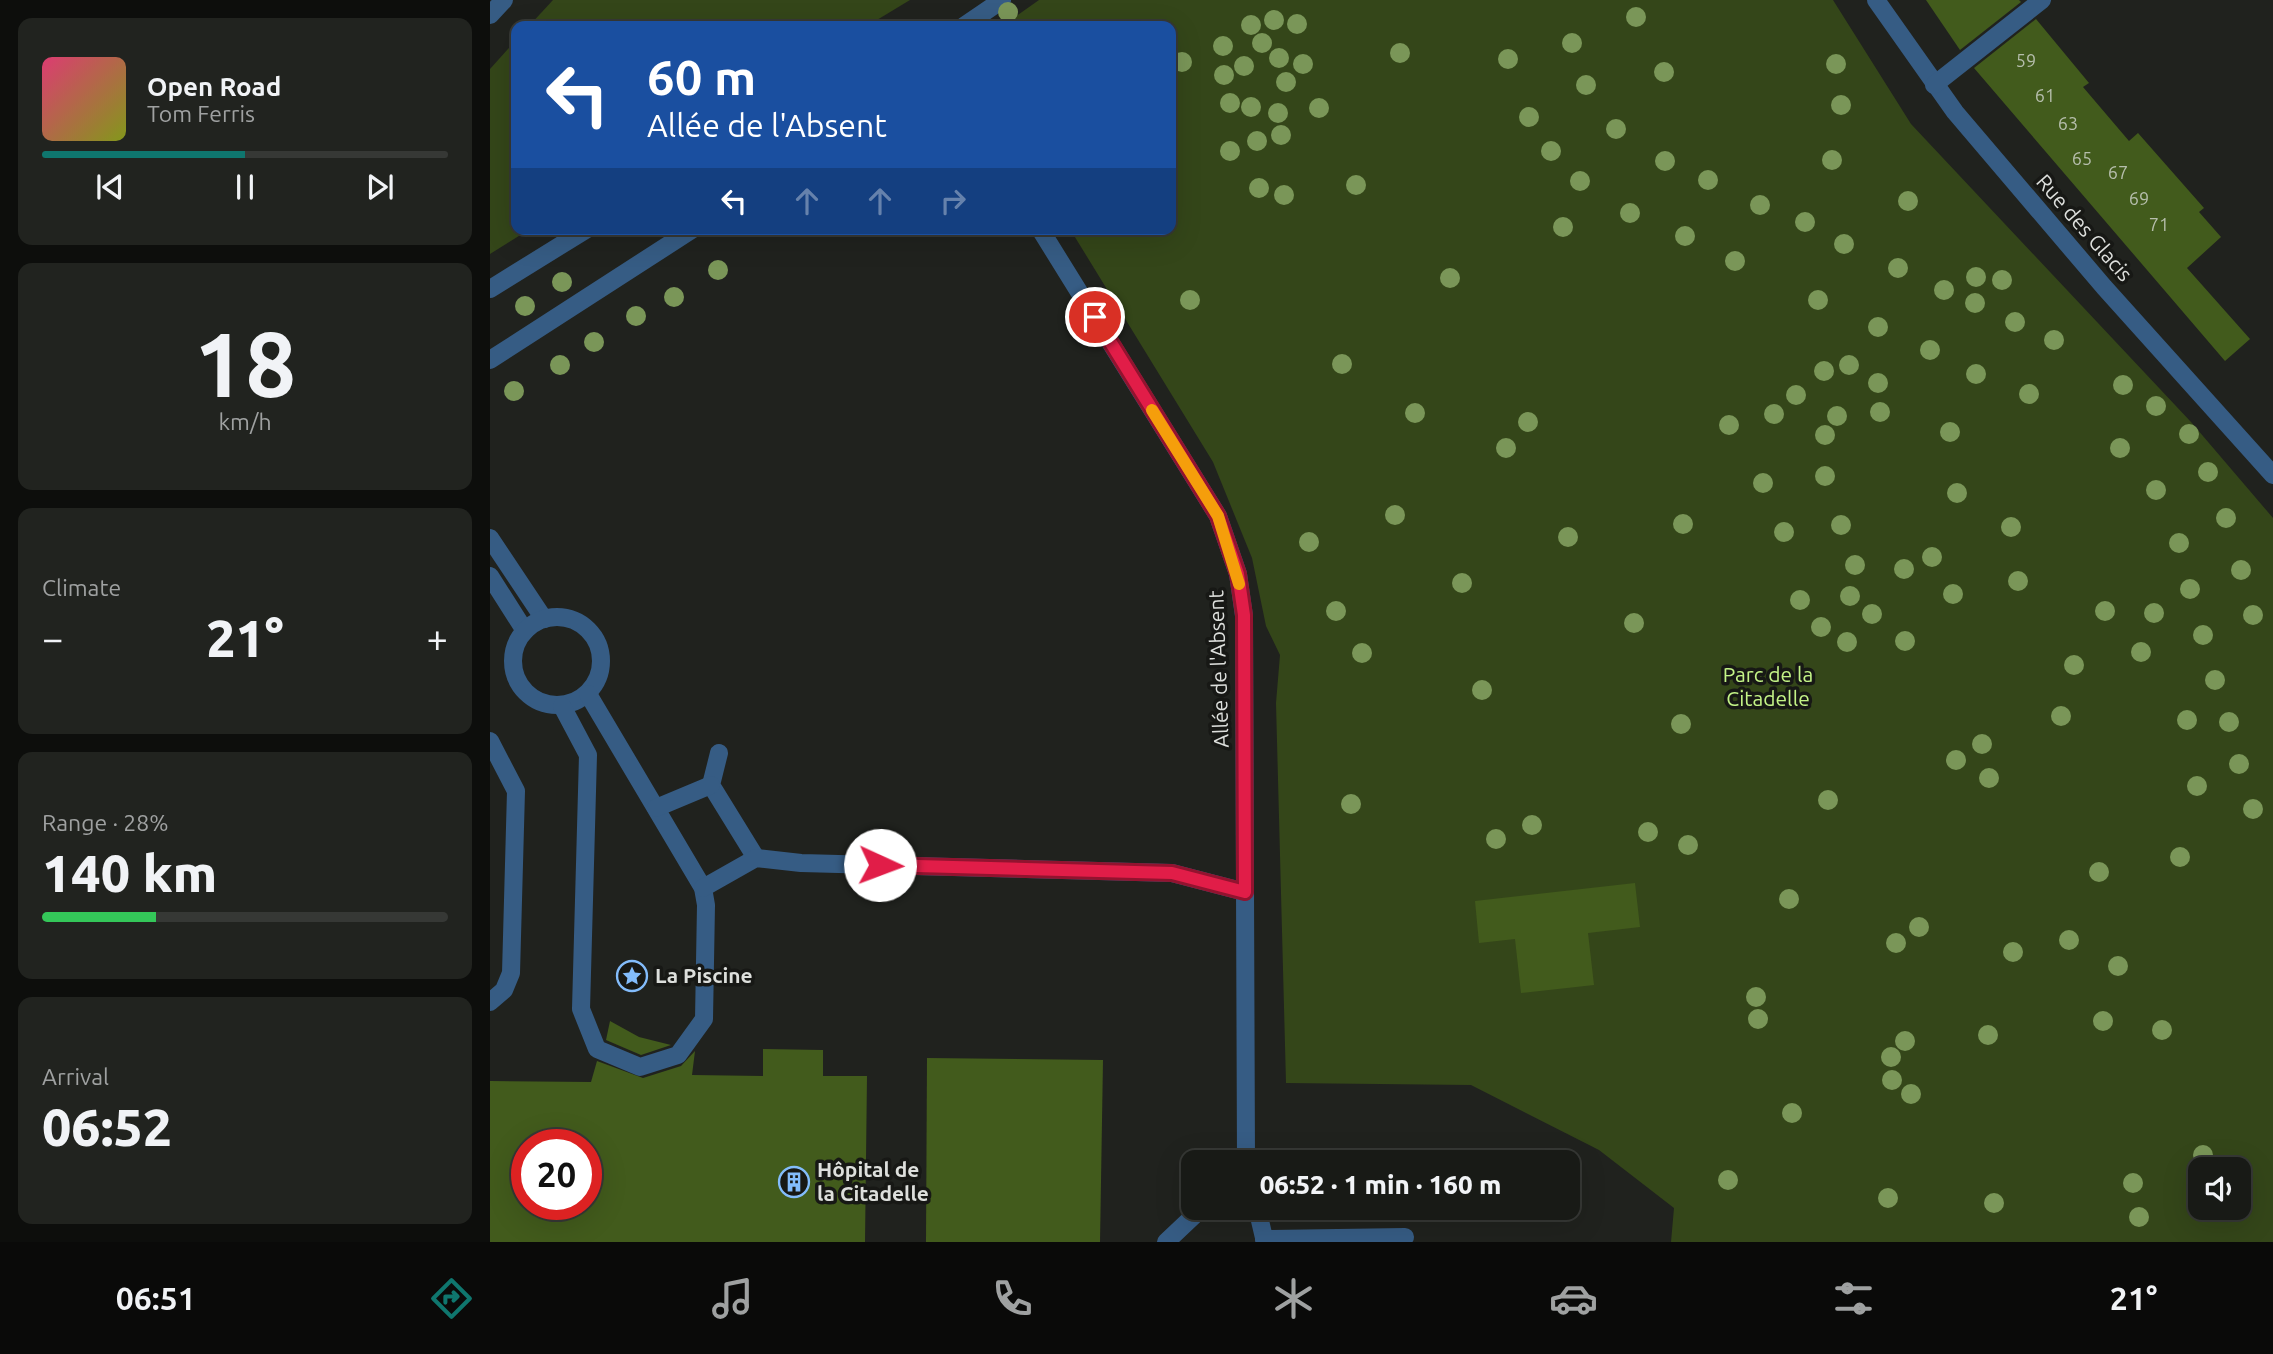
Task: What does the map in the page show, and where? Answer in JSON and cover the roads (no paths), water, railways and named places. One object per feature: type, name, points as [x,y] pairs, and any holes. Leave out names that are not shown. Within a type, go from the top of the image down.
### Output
[{"type":"street","points":[[490,15],[504,0]]},
{"type":"street","points":[[971,21],[1002,0]]},
{"type":"street","name":"Rue des Glacis","points":[[1876,0],[1934,85],[2104,288],[2273,475]]},
{"type":"street","points":[[1934,85],[2042,0]]},
{"type":"street","points":[[490,289],[577,235]]},
{"type":"street","points":[[490,360],[684,235]]},
{"type":"street","name":"Allée de l'Absent","points":[[1044,235],[1218,516],[1238,574],[1244,615],[1247,1150]]},
{"type":"street","points":[[490,538],[544,619]]},
{"type":"street","points":[[490,576],[525,631]]},
{"type":"street","points":[[562,617],[579,622],[594,636],[601,655],[601,669],[588,694],[576,702],[562,706],[544,704],[528,695],[518,681],[513,664],[516,646],[525,631],[544,619],[562,617]]},
{"type":"street","points":[[562,706],[587,755],[580,1009],[597,1049],[639,1067],[678,1055],[704,1019],[706,905],[703,888],[588,694]]},
{"type":"street","points":[[490,741],[516,792],[511,973],[504,990],[490,1002]]},
{"type":"street","points":[[719,753],[711,785],[756,858]]},
{"type":"street","points":[[656,808],[711,785]]},
{"type":"street","points":[[703,888],[756,858],[801,863],[1172,873],[1245,892]]},
{"type":"street","points":[[1166,1242],[1189,1220]]},
{"type":"street","points":[[1260,1220],[1265,1240],[1405,1237]]},
{"type":"place","name":"La Piscine","points":[[632,976]]},
{"type":"place","name":"Hôpital de la Citadelle","points":[[794,1182]]},
{"type":"park label","name":"Parc de la Citadelle","points":[[1768,687]]}]
